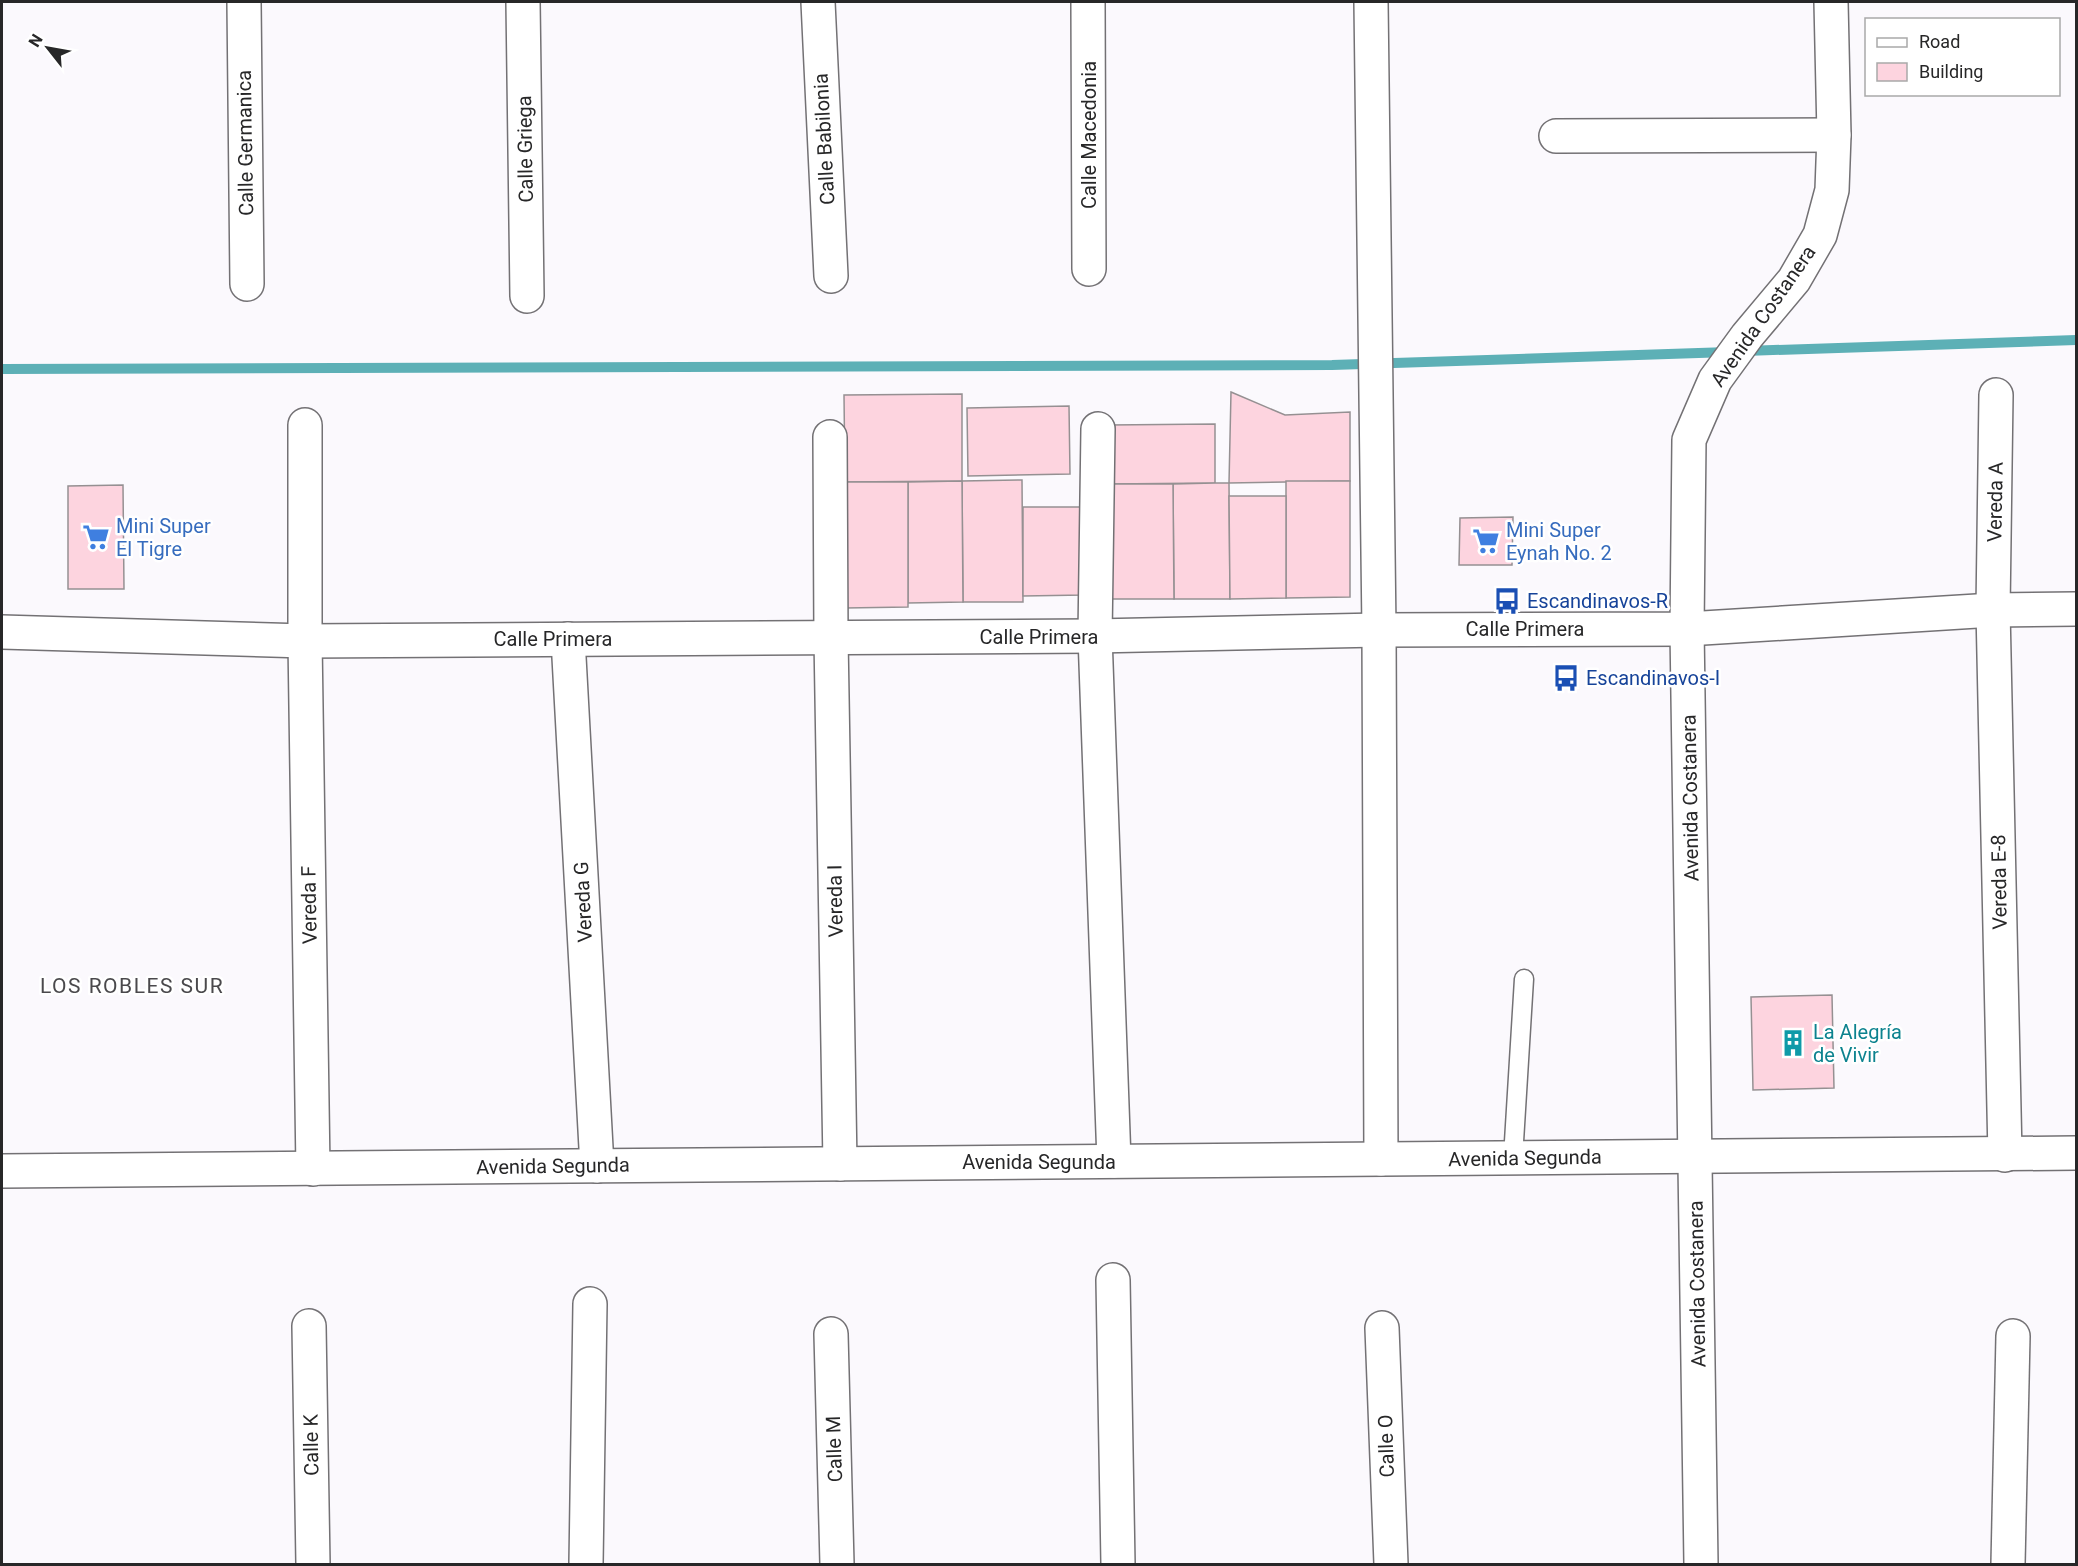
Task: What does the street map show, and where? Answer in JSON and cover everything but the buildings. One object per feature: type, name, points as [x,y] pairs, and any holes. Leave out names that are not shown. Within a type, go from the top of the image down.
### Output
[{"type":"street","name":"Calle Germanica","points":[[244,2],[247,284]]},
{"type":"street","name":"Calle Griega","points":[[523,2],[527,296]]},
{"type":"street","name":"Calle Babilonia","points":[[818,2],[831,276]]},
{"type":"street","name":"Calle Macedonia","points":[[1089,2],[1089,269]]},
{"type":"street","points":[[1371,2],[1381,1159]]},
{"type":"street","name":"Avenida Costanera","points":[[1701,1564],[1687,629],[1689,440],[1715,380],[1747,336],[1794,280],[1820,235],[1832,190],[1834,135],[1831,2]]},
{"type":"street","points":[[1557,136],[1834,135]]},
{"type":"street","name":"Vereda A","points":[[1993,610],[1996,394]]},
{"type":"street","name":"Vereda F","points":[[305,425],[305,641],[313,1169]]},
{"type":"street","points":[[1098,429],[1095,636],[1114,1161]]},
{"type":"street","name":"Vereda I","points":[[830,437],[840,1164]]},
{"type":"street","name":"Calle Primera","points":[[2,632],[305,641],[1095,636],[1378,630],[1687,629],[1993,610],[2076,609]]},
{"type":"street","name":"Vereda E-8","points":[[1993,610],[2005,1155]]},
{"type":"street","name":"Vereda G","points":[[568,639],[597,1166]]},
{"type":"street","name":"Avenida Segunda","points":[[2,1171],[2076,1153]]},
{"type":"street","points":[[1113,1280],[1118,1564]]},
{"type":"street","points":[[586,1564],[590,1304]]},
{"type":"street","name":"Calle K","points":[[309,1326],[313,1564]]},
{"type":"street","name":"Calle O","points":[[1382,1328],[1390,1564]]},
{"type":"street","name":"Calle M","points":[[831,1334],[837,1564]]},
{"type":"street","points":[[2008,1564],[2013,1336]]},
{"type":"lane","points":[[1513,1158],[1524,979]]},
{"type":"waterway","points":[[1745,351],[2076,340]]},
{"type":"waterway","points":[[2,369],[1332,365],[1729,352]]},
{"type":"place","name":"Mini Super El Tigre","points":[[96,537]]},
{"type":"place","name":"Mini Super Eynah No. 2","points":[[1486,541]]},
{"type":"place","name":"Escandinavos-R","points":[[1507,601]]},
{"type":"place","name":"Escandinavos-I","points":[[1566,678]]},
{"type":"place","name":"La Alegría de Vivir","points":[[1793,1043]]},
{"type":"district","name":"LOS ROBLES SUR","points":[[132,986]]}]
